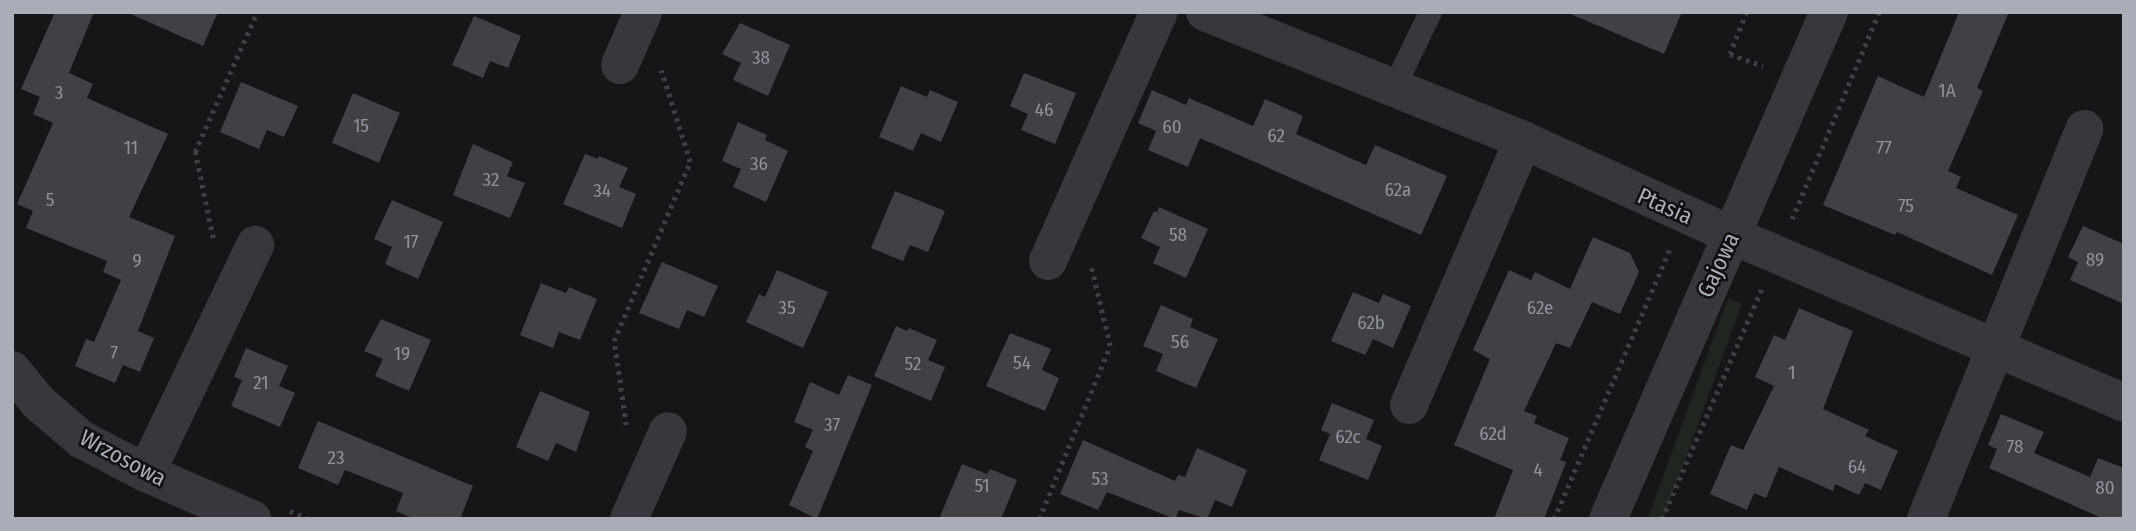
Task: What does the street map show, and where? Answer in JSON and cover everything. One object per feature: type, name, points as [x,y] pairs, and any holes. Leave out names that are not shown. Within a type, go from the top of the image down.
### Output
[{"type":"street","points":[[620,65],[643,12]]},
{"type":"street","points":[[1048,261],[1076,204],[1159,12]]},
{"type":"street","name":"Ptasia","points":[[1205,12],[1523,140],[1731,235],[2124,403]]},
{"type":"street","name":"Gajowa","points":[[1608,519],[1829,12]]},
{"type":"street","points":[[1926,519],[2084,129]]},
{"type":"street","points":[[1409,405],[1523,140]]},
{"type":"street","points":[[146,473],[255,245]]},
{"type":"street","name":"Wrzosowa","points":[[12,370],[38,402],[81,439],[146,473],[253,519]]},
{"type":"street","points":[[629,519],[668,431]]},
{"type":"lane","points":[[1394,86],[1430,12]]},
{"type":"path","points":[[227,302],[195,152],[257,12]]},
{"type":"path","points":[[627,434],[614,341],[690,162],[659,62]]},
{"type":"path","points":[[1039,519],[1110,346],[1076,204]]},
{"type":"shaded area","points":[[1728,298],[1742,303],[1664,519],[1648,519]]},
{"type":"building","points":[[55,12],[94,12],[69,73],[93,84],[87,98],[168,134],[129,217],[175,236],[138,331],[154,338],[140,372],[123,365],[115,383],[75,366],[86,339],[94,342],[121,280],[103,272],[107,261],[26,228],[33,211],[17,204],[53,123],[33,114],[40,97],[21,89]]},
{"type":"building","points":[[126,12],[218,12],[203,46]]},
{"type":"building","points":[[1566,12],[1682,12],[1664,54]]},
{"type":"building","points":[[1959,12],[2009,12],[1977,88],[1983,91],[1948,171],[1961,177],[1956,188],[2018,215],[1992,275],[1897,232],[1895,235],[1823,205],[1878,76],[1924,97]]},
{"type":"building","points":[[474,16],[521,36],[508,68],[490,61],[483,78],[452,65]]},
{"type":"building","points":[[740,23],[790,45],[768,96],[733,80],[741,63],[722,54]]},
{"type":"building","points":[[1024,73],[1076,93],[1055,144],[1021,130],[1028,114],[1010,106]]},
{"type":"building","points":[[241,82],[298,106],[284,137],[267,130],[259,149],[220,132]]},
{"type":"building","points":[[901,86],[927,97],[930,90],[958,102],[941,142],[921,133],[913,151],[879,137]]},
{"type":"building","points":[[1152,90],[1186,105],[1189,98],[1253,126],[1265,99],[1303,116],[1296,134],[1366,165],[1375,145],[1447,176],[1421,235],[1200,138],[1188,167],[1148,150],[1156,131],[1138,123]]},
{"type":"building","points":[[353,93],[400,113],[379,163],[332,143]]},
{"type":"building","points":[[738,122],[767,135],[765,140],[788,151],[766,202],[733,187],[741,169],[722,161]]},
{"type":"building","points":[[473,144],[513,162],[507,176],[525,183],[510,218],[453,195]]},
{"type":"building","points":[[585,154],[598,159],[599,156],[628,168],[619,187],[636,194],[622,228],[563,204]]},
{"type":"building","points":[[895,191],[945,211],[928,252],[910,245],[903,261],[871,248]]},
{"type":"building","points":[[392,200],[443,222],[418,279],[385,264],[392,247],[374,239]]},
{"type":"building","points":[[1159,207],[1208,229],[1186,278],[1153,263],[1160,247],[1141,238],[1154,211],[1157,212]]},
{"type":"building","points":[[2083,226],[2124,244],[2124,304],[2070,280],[2078,262],[2068,257]]},
{"type":"building","points":[[1593,237],[1630,253],[1639,272],[1620,314],[1592,302],[1570,348],[1556,343],[1524,411],[1537,416],[1534,423],[1569,438],[1560,460],[1566,462],[1544,519],[1494,519],[1513,470],[1454,445],[1490,359],[1473,350],[1509,270],[1531,280],[1535,272],[1570,289]]},
{"type":"building","points":[[662,262],[718,286],[704,317],[687,310],[679,329],[639,313]]},
{"type":"building","points":[[777,270],[828,292],[803,348],[746,322],[759,294],[765,297]]},
{"type":"building","points":[[541,283],[566,293],[569,287],[597,299],[580,340],[559,332],[553,348],[520,335]]},
{"type":"building","points":[[1353,292],[1379,303],[1383,294],[1411,306],[1393,348],[1373,339],[1365,355],[1331,341]]},
{"type":"building","points":[[1161,305],[1193,319],[1190,327],[1218,339],[1196,388],[1156,371],[1163,354],[1143,346]]},
{"type":"building","points":[[1799,308],[1853,331],[1823,409],[1869,430],[1865,436],[1898,451],[1881,490],[1865,483],[1859,495],[1835,484],[1833,491],[1779,467],[1766,498],[1754,493],[1747,510],[1710,494],[1731,445],[1743,450],[1774,386],[1755,377],[1774,335],[1785,340]]},
{"type":"building","points":[[381,319],[431,340],[409,391],[375,376],[383,359],[364,351]]},
{"type":"building","points":[[896,326],[907,331],[909,328],[937,340],[928,360],[945,367],[931,401],[874,376]]},
{"type":"building","points":[[1010,333],[1051,349],[1042,370],[1059,378],[1045,411],[986,386]]},
{"type":"building","points":[[246,348],[288,366],[279,386],[295,393],[280,427],[231,406],[242,380],[234,377]]},
{"type":"building","points":[[848,375],[872,385],[817,519],[789,505],[813,451],[805,447],[813,430],[794,422],[810,382],[839,395]]},
{"type":"building","points":[[540,391],[590,412],[576,452],[556,443],[548,461],[516,447]]},
{"type":"building","points":[[1332,403],[1374,420],[1366,439],[1382,446],[1368,480],[1319,460],[1330,434],[1321,430]]},
{"type":"building","points":[[2001,414],[2044,432],[2034,453],[2090,477],[2098,458],[2124,468],[2124,519],[2104,519],[1989,468],[1997,449],[1988,445]]},
{"type":"building","points":[[318,421],[473,486],[460,519],[414,519],[396,511],[403,493],[345,470],[338,485],[298,468]]},
{"type":"building","points":[[1083,440],[1175,481],[1178,475],[1185,477],[1197,448],[1247,470],[1232,507],[1215,500],[1207,519],[1179,510],[1175,519],[1107,492],[1098,510],[1060,494]]},
{"type":"building","points":[[962,464],[987,474],[990,469],[1017,480],[1001,519],[939,519]]}]
